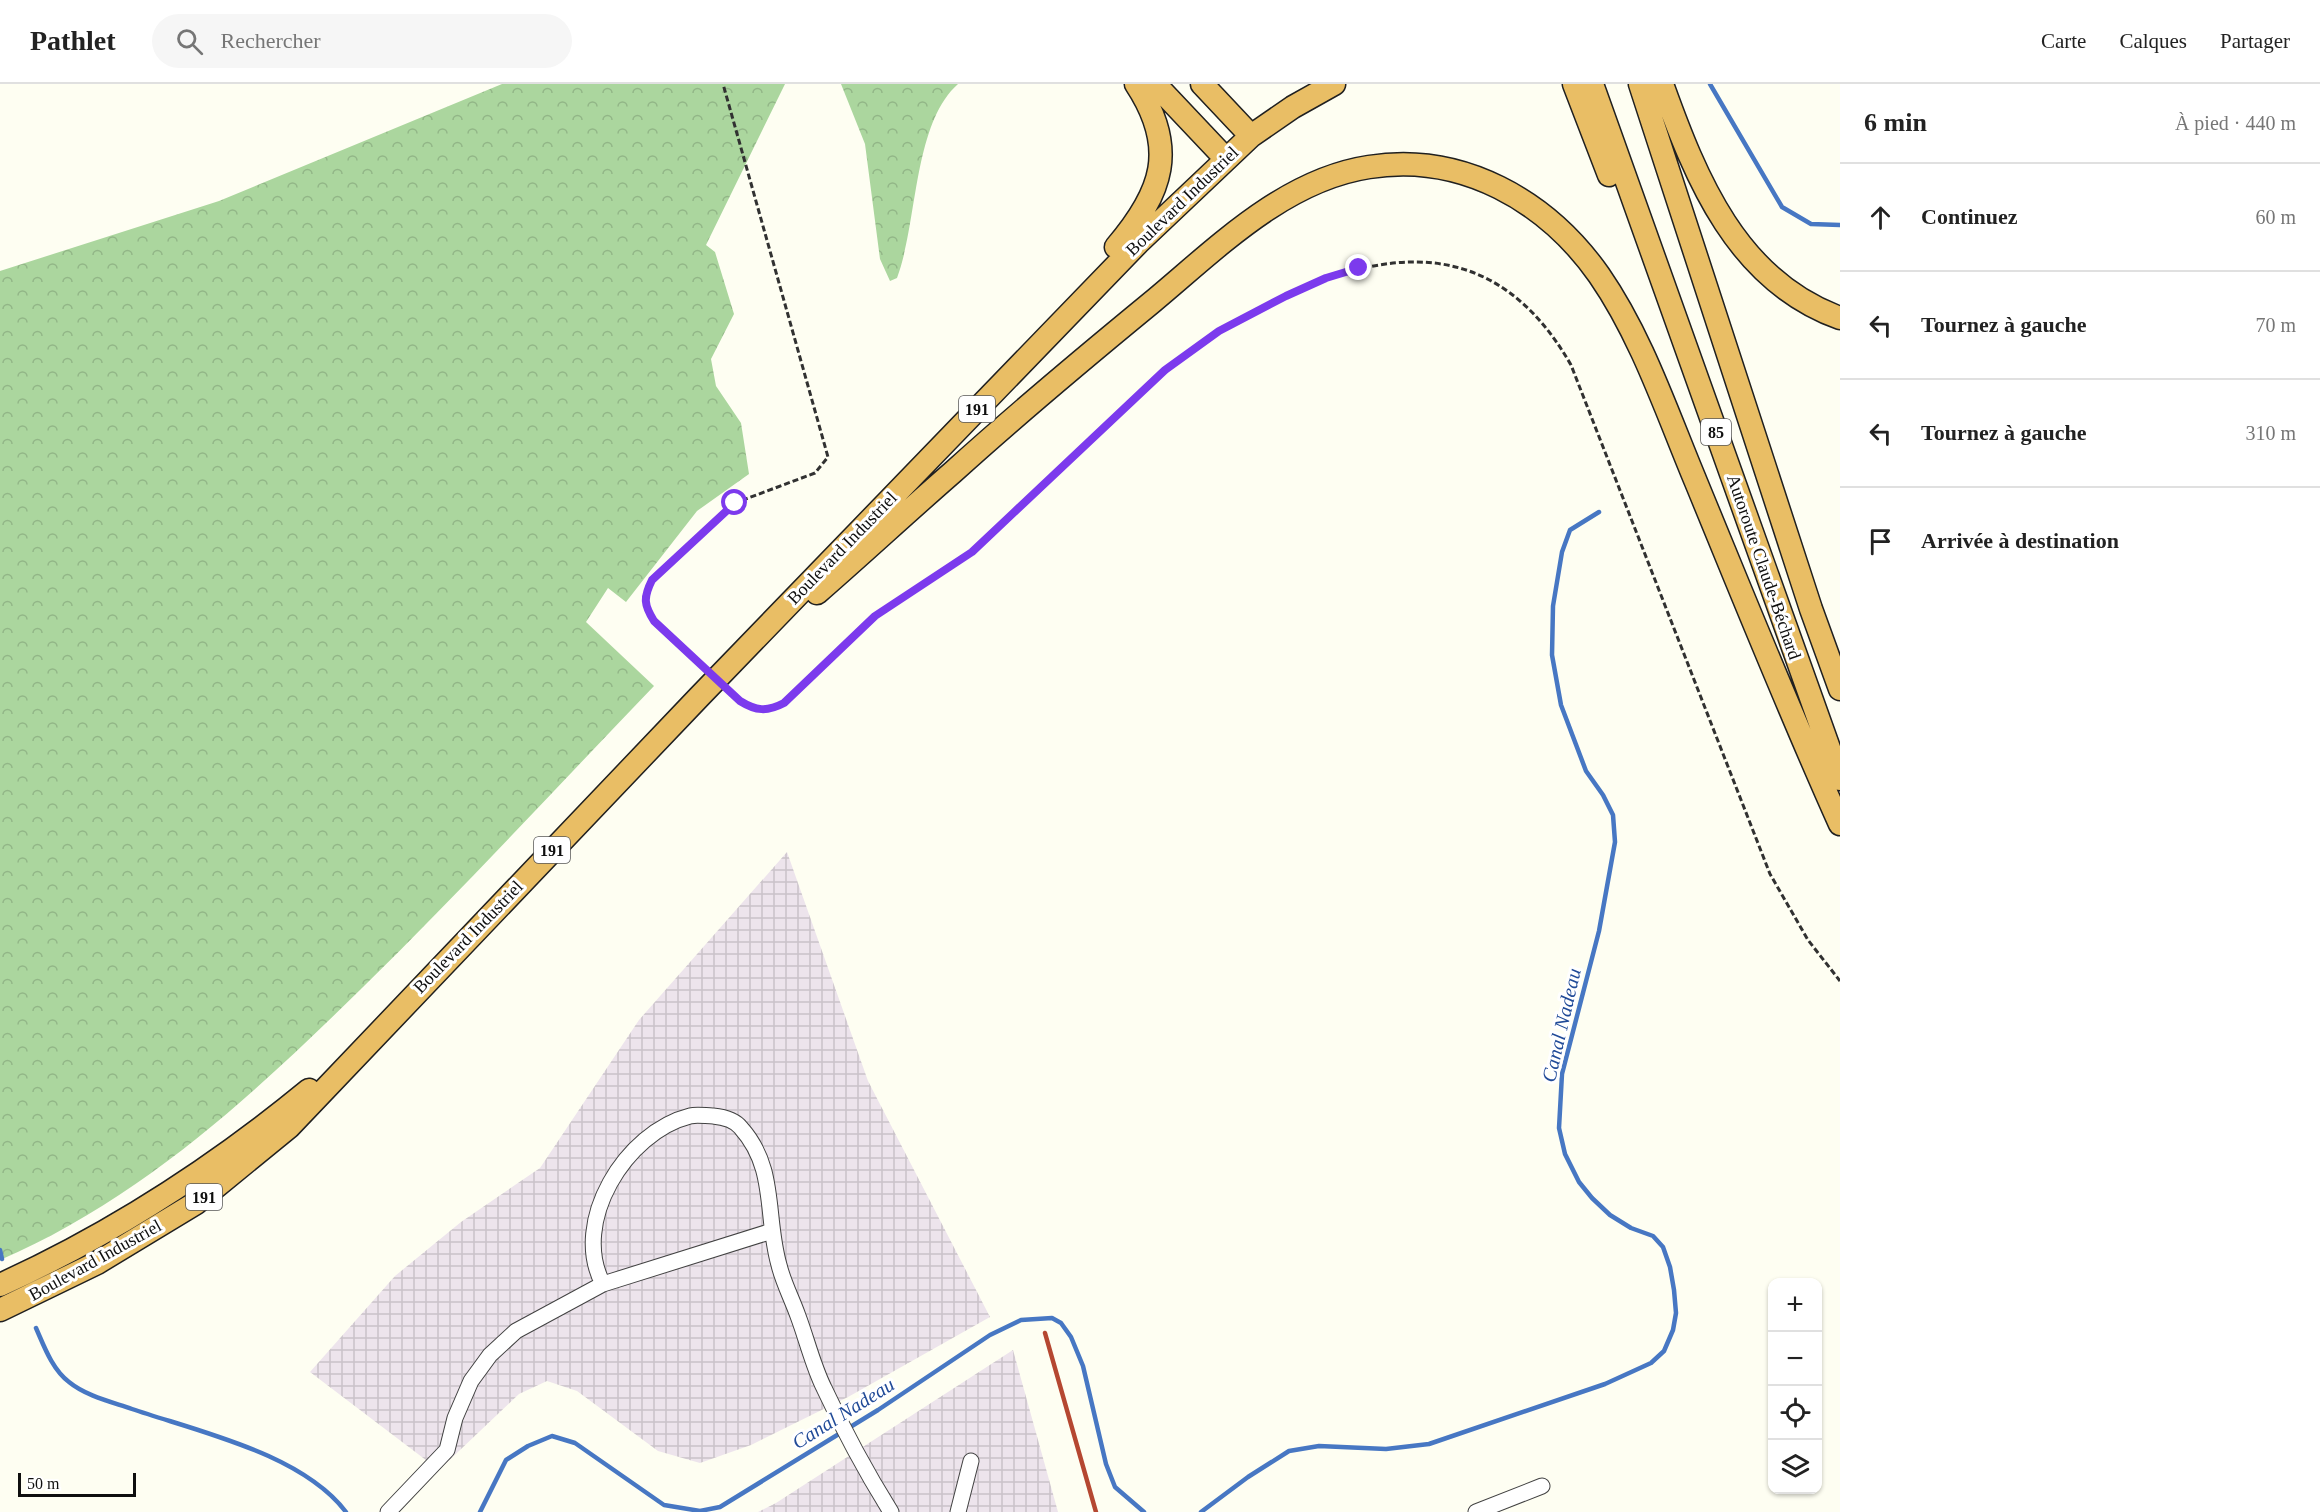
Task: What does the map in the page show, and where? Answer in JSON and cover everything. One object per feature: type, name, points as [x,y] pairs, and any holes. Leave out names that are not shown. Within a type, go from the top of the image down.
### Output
[{"type":"highway","points":[[983,404],[1131,229],[1149,201],[1160,173],[1161,145],[1155,117],[1137,84]]},
{"type":"highway","points":[[1155,84],[1225,158]]},
{"type":"highway","points":[[1202,84],[1251,136]]},
{"type":"highway","name":"Boulevard Industriel","points":[[0,1310],[97,1263],[196,1203],[289,1127],[372,1037],[732,662],[1138,243],[1225,158],[1251,136],[1293,107],[1334,84]]},
{"type":"highway","points":[[1574,84],[1656,293],[1708,410]]},
{"type":"highway","name":"Autoroute Claude-Béchard","points":[[1592,84],[1840,779]]},
{"type":"highway","name":"Autoroute Claude-Béchard","points":[[1640,84],[1811,609],[1840,689]]},
{"type":"highway","points":[[1662,84],[1699,177],[1734,238],[1751,258],[1784,289],[1823,312],[1840,318]]},
{"type":"highway","points":[[732,662],[854,562],[1082,360],[1254,220],[1301,190],[1344,173],[1393,165],[1435,167],[1475,176],[1532,205],[1566,236],[1604,283],[1625,320],[1658,392],[1840,824]]},
{"type":"highway","name":"Boulevard Industriel","points":[[0,1285],[83,1245],[202,1172],[260,1130],[372,1037]]},
{"type":"street","points":[[603,1284],[596,1271],[593,1247],[596,1220],[610,1179],[628,1157],[659,1130],[692,1115],[723,1117],[739,1125],[756,1146],[769,1184],[772,1231],[779,1266],[823,1387],[891,1512]]},
{"type":"street","points":[[388,1512],[447,1450],[455,1418],[471,1381],[490,1355],[516,1331],[603,1284],[772,1231]]},
{"type":"street","points":[[958,1512],[971,1461]]},
{"type":"street","points":[[1476,1512],[1542,1486]]},
{"type":"path","points":[[723,84],[828,457],[815,473],[735,503],[652,580],[644,596],[645,606],[654,621],[715,680],[751,708],[770,710],[784,703],[875,616],[972,552],[1165,370],[1219,331],[1286,296],[1326,278],[1359,268],[1392,262],[1450,266],[1475,274],[1502,288],[1532,310],[1553,333],[1571,365],[1770,874],[1787,907],[1840,981]]},
{"type":"shaded area","points":[[787,852],[868,1081],[990,1317],[848,1397],[751,1445],[700,1463],[658,1451],[577,1391],[547,1381],[519,1394],[439,1470],[310,1372],[395,1276],[461,1222],[540,1168],[639,1020]]},
{"type":"shaded area","points":[[1013,1350],[1058,1512],[758,1512],[776,1503]]},
{"type":"green space","points":[[502,84],[785,84],[706,245],[715,252],[734,314],[711,359],[716,386],[741,423],[749,474],[697,511],[626,602],[608,588],[586,622],[654,686],[435,915],[320,1029],[236,1105],[148,1175],[101,1207],[52,1235],[0,1260],[0,271],[219,201]]},
{"type":"green space","points":[[841,84],[958,84],[943,102],[932,123],[918,175],[904,255],[897,278],[890,281],[880,259],[865,144]]},
{"type":"waterway","points":[[1710,84],[1782,207],[1811,224],[1840,225]]},
{"type":"waterway","name":"Canal Nadeau","points":[[1201,1512],[1248,1477],[1289,1451],[1319,1446],[1386,1449],[1429,1444],[1605,1384],[1651,1363],[1664,1351],[1673,1330],[1676,1313],[1674,1290],[1670,1267],[1663,1247],[1653,1236],[1631,1228],[1610,1215],[1592,1198],[1579,1182],[1565,1154],[1559,1128],[1562,1074],[1599,931],[1615,842],[1613,815],[1603,795],[1586,771],[1561,705],[1552,655],[1553,606],[1562,552],[1570,530],[1599,512]]},
{"type":"waterway","points":[[0,1250],[2,1259]]},
{"type":"waterway","name":"Canal Nadeau","points":[[480,1512],[506,1460],[528,1446],[552,1436],[575,1443],[664,1505],[700,1511],[720,1507],[878,1410],[990,1335],[1021,1320],[1052,1318],[1061,1323],[1071,1337],[1083,1366],[1106,1464],[1115,1487],[1144,1512]]},
{"type":"waterway","points":[[36,1328],[53,1364],[63,1377],[76,1387],[99,1398],[218,1436],[277,1460],[304,1475],[327,1492],[346,1512]]},
{"type":"railway","points":[[1045,1333],[1096,1512]]},
{"type":"route","points":[[735,503],[652,580],[644,596],[645,606],[654,621],[740,701],[751,708],[770,710],[784,703],[875,616],[972,552],[1165,370],[1219,331],[1286,296],[1326,278],[1359,268]]}]
